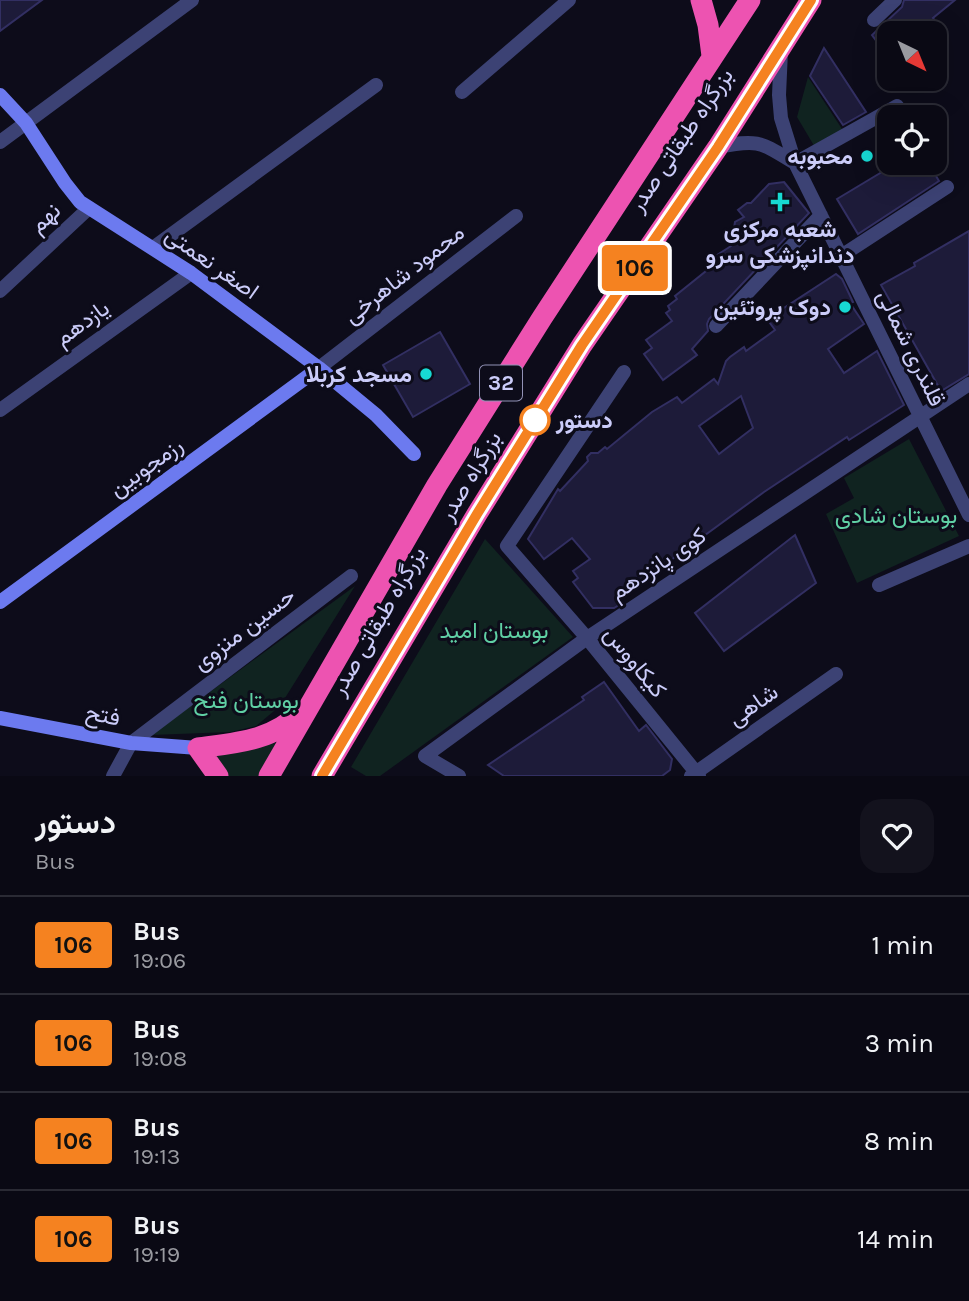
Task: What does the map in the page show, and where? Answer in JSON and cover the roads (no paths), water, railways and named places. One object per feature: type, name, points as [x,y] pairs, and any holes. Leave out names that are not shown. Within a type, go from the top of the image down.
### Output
[{"type":"highway","points":[[701,0],[712,56]]},
{"type":"highway","name":"بزرگراه صدر","points":[[269,776],[437,485],[542,318],[750,0]]},
{"type":"highway","name":"بزرگراه طبقاتی صدر","points":[[285,776],[441,487],[552,308],[756,0]]},
{"type":"highway","name":"بزرگراه طبقاتی صدر","points":[[320,776],[473,511],[571,353],[805,0]]},
{"type":"highway","name":"بزرگراه صدر","points":[[320,776],[582,345],[718,147],[811,0]]},
{"type":"highway","points":[[218,776],[198,748],[269,735],[292,721],[313,699]]},
{"type":"street","points":[[0,142],[192,0]]},
{"type":"street","points":[[462,92],[569,0]]},
{"type":"street","points":[[874,20],[895,0]]},
{"type":"street","name":"قلندری شمالی","points":[[782,46],[779,95],[781,118],[795,163],[969,515]]},
{"type":"street","points":[[153,248],[376,85]]},
{"type":"street","name":"اصغر نعمتی","points":[[0,95],[26,123],[73,194],[89,208],[191,273],[318,368],[376,415],[414,454]]},
{"type":"street","points":[[718,147],[747,142],[765,145],[795,163],[877,117]]},
{"type":"street","points":[[841,257],[947,187]]},
{"type":"street","name":"نهم","points":[[0,291],[89,208]]},
{"type":"street","points":[[716,326],[821,215]]},
{"type":"street","name":"محمود شاهرخی","points":[[318,368],[516,216]]},
{"type":"street","name":"یازدهم","points":[[0,410],[191,273]]},
{"type":"street","name":"رزمجوبین","points":[[0,602],[318,368]]},
{"type":"street","name":"کیکاووس","points":[[624,372],[507,546],[587,638],[695,775]]},
{"type":"street","name":"کوی پانزدهم","points":[[459,776],[425,756],[587,638],[969,384]]},
{"type":"street","points":[[878,585],[969,546]]},
{"type":"street","name":"حسین منزوی","points":[[131,743],[351,576]]},
{"type":"street","name":"شاهی","points":[[695,775],[836,674]]},
{"type":"street","name":"فتح","points":[[1,717],[131,743],[198,748]]},
{"type":"street","points":[[113,776],[131,743]]},
{"type":"place","name":"محبوبه","points":[[867,156]]},
{"type":"place","name":"شعبه مرکزی دندانپزشکی سرو","points":[[780,202]]},
{"type":"place","name":"دوک پروتئین","points":[[845,307]]},
{"type":"place","name":"مسجد کربلا","points":[[426,374]]},
{"type":"place","name":"دستور","points":[[535,420]]},
{"type":"park label","name":"بوستان شادی","points":[[896,515]]},
{"type":"park label","name":"بوستان امید","points":[[494,630]]},
{"type":"park label","name":"بوستان فتح","points":[[246,700]]}]
